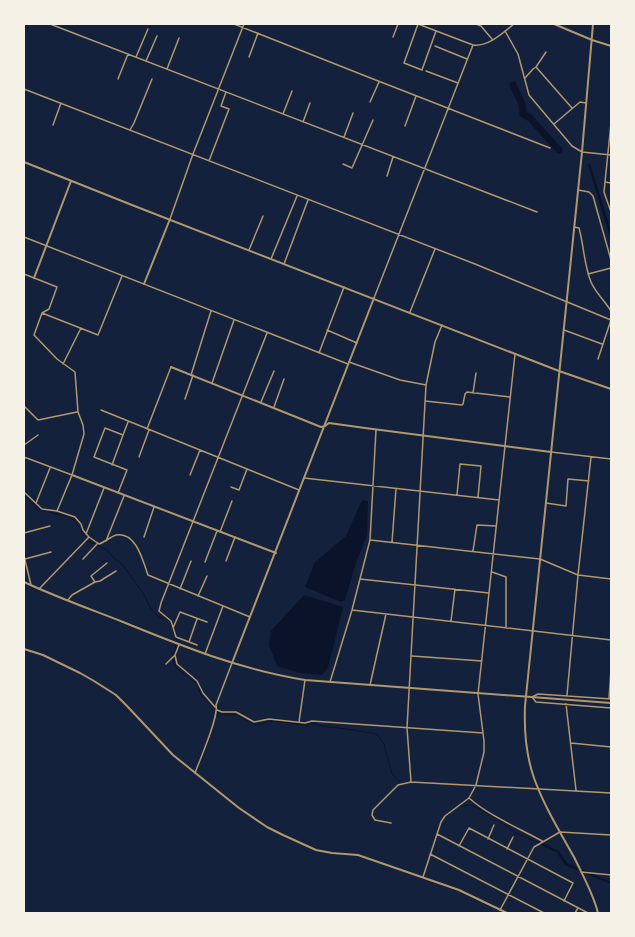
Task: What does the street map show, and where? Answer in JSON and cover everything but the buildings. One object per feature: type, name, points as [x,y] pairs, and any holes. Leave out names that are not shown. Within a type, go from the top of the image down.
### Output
[{"type":"street","points":[[50,24],[537,212]]},
{"type":"street","points":[[234,24],[550,148]]},
{"type":"street","points":[[144,284],[244,24]]},
{"type":"street","points":[[393,37],[398,24]]},
{"type":"street","points":[[436,31],[422,70],[404,63],[418,24],[478,46],[492,39],[514,24]]},
{"type":"street","points":[[476,24],[481,26],[492,39]]},
{"type":"street","points":[[554,24],[592,40],[611,46]]},
{"type":"street","points":[[593,24],[582,152],[526,697],[525,726],[530,765],[538,788],[592,893],[598,913]]},
{"type":"street","points":[[136,57],[148,29]]},
{"type":"street","points":[[505,31],[518,54],[529,95],[572,146],[582,152],[611,155]]},
{"type":"street","points":[[249,57],[258,33]]},
{"type":"street","points":[[146,62],[157,36]]},
{"type":"street","points":[[167,69],[179,38]]},
{"type":"street","points":[[195,773],[216,714],[216,706],[232,663],[473,45]]},
{"type":"street","points":[[435,46],[467,59]]},
{"type":"street","points":[[525,78],[533,68],[536,67],[546,52]]},
{"type":"street","points":[[118,79],[128,54]]},
{"type":"street","points":[[536,67],[572,108]]},
{"type":"street","points":[[426,71],[458,83]]},
{"type":"street","points":[[130,130],[152,79]]},
{"type":"street","points":[[370,102],[379,82]]},
{"type":"street","points":[[24,89],[308,199],[611,320],[598,359]]},
{"type":"street","points":[[284,114],[292,91]]},
{"type":"street","points":[[209,161],[229,109],[221,106],[226,92]]},
{"type":"street","points":[[405,126],[416,96]]},
{"type":"street","points":[[554,124],[580,102],[586,103]]},
{"type":"street","points":[[53,125],[61,103]]},
{"type":"street","points":[[302,122],[310,103]]},
{"type":"street","points":[[344,138],[353,113]]},
{"type":"street","points":[[342,164],[352,168],[373,120]]},
{"type":"street","points":[[611,123],[604,192],[611,212]]},
{"type":"street","points":[[387,176],[393,157]]},
{"type":"street","points":[[24,162],[559,371],[611,389]]},
{"type":"street","points":[[34,278],[71,181]]},
{"type":"street","points":[[605,182],[611,183]]},
{"type":"street","points":[[578,190],[589,192],[593,196],[611,260]]},
{"type":"street","points":[[271,259],[297,195]]},
{"type":"street","points":[[284,264],[308,199]]},
{"type":"street","points":[[249,250],[263,216]]},
{"type":"street","points":[[574,227],[579,228],[591,283],[611,310]]},
{"type":"street","points":[[24,237],[319,353],[400,380],[426,385]]},
{"type":"street","points":[[410,312],[435,249]]},
{"type":"street","points":[[588,274],[611,268]]},
{"type":"street","points":[[24,274],[57,287],[49,309],[42,313],[34,335],[63,364],[75,372],[78,412],[83,425],[84,434],[72,475],[57,511]]},
{"type":"street","points":[[42,313],[98,335],[122,276]]},
{"type":"street","points":[[319,353],[344,287]]},
{"type":"street","points":[[184,399],[211,311]]},
{"type":"street","points":[[212,383],[234,320]]},
{"type":"street","points":[[411,782],[407,728],[426,385],[435,342],[442,325]]},
{"type":"street","points":[[63,364],[80,328]]},
{"type":"street","points":[[327,330],[357,343]]},
{"type":"street","points":[[564,330],[602,344]]},
{"type":"street","points":[[197,645],[176,637],[169,618],[159,611],[168,584],[267,332]]},
{"type":"street","points":[[423,877],[429,854],[441,822],[445,816],[469,798],[476,785],[484,752],[478,694],[515,353]]},
{"type":"street","points":[[139,457],[172,367],[322,426],[329,423],[611,459]]},
{"type":"street","points":[[261,402],[274,371]]},
{"type":"street","points":[[473,393],[476,373]]},
{"type":"street","points":[[274,407],[284,379]]},
{"type":"street","points":[[425,401],[460,406],[463,404],[466,393],[511,398]]},
{"type":"street","points":[[24,406],[25,409],[38,420],[78,412]]},
{"type":"street","points":[[101,410],[299,490]]},
{"type":"street","points":[[112,464],[128,421]]},
{"type":"street","points":[[118,493],[127,470],[94,457],[105,428],[123,435]]},
{"type":"street","points":[[330,682],[352,610],[370,540],[376,430]]},
{"type":"street","points":[[24,444],[38,434]]},
{"type":"street","points":[[190,475],[200,450]]},
{"type":"street","points":[[24,457],[276,553]]},
{"type":"street","points":[[567,695],[591,457]]},
{"type":"street","points":[[457,495],[460,464],[481,466],[478,497]]},
{"type":"street","points":[[36,503],[50,467]]},
{"type":"street","points":[[230,486],[239,490],[247,469]]},
{"type":"street","points":[[304,478],[499,500]]},
{"type":"street","points":[[546,502],[566,506],[568,479],[589,481]]},
{"type":"street","points":[[86,534],[104,488]]},
{"type":"street","points":[[392,542],[396,489]]},
{"type":"street","points":[[24,492],[42,509],[57,511],[75,517],[81,524],[86,534],[98,543]]},
{"type":"street","points":[[106,541],[124,495]]},
{"type":"street","points":[[220,532],[232,501]]},
{"type":"street","points":[[144,537],[154,507]]},
{"type":"street","points":[[473,551],[477,525],[496,526]]},
{"type":"street","points":[[24,533],[50,526]]},
{"type":"street","points":[[205,562],[217,531]]},
{"type":"street","points":[[83,560],[98,543],[106,541],[115,535],[124,535],[130,538],[142,558],[148,576],[250,617]]},
{"type":"street","points":[[39,589],[89,537]]},
{"type":"street","points":[[226,561],[235,538]]},
{"type":"street","points":[[370,540],[540,559],[578,575],[611,579]]},
{"type":"street","points":[[31,585],[24,557],[51,552]]},
{"type":"street","points":[[180,589],[191,561]]},
{"type":"street","points":[[95,582],[91,576],[107,563]]},
{"type":"street","points":[[68,600],[72,594],[100,581],[116,571]]},
{"type":"street","points":[[492,572],[506,577],[506,628]]},
{"type":"street","points":[[198,596],[207,576]]},
{"type":"street","points":[[360,579],[489,593]]},
{"type":"street","points":[[24,582],[178,645],[263,672],[305,680],[611,703]]},
{"type":"street","points":[[451,621],[455,589]]},
{"type":"street","points":[[205,654],[223,606]]},
{"type":"street","points":[[352,610],[611,640]]},
{"type":"street","points":[[173,628],[180,612],[207,622]]},
{"type":"street","points":[[370,685],[386,614]]},
{"type":"street","points":[[189,642],[197,619]]},
{"type":"street","points":[[166,664],[175,655],[178,645]]},
{"type":"street","points":[[24,649],[43,655],[74,670],[105,688],[127,706],[173,755],[259,822],[302,844],[324,852],[358,855],[468,893],[507,913]]},
{"type":"street","points":[[175,655],[177,664],[197,681],[207,698],[215,707],[216,706]]},
{"type":"street","points":[[411,656],[482,661]]},
{"type":"street","points":[[532,697],[538,694],[610,698],[611,670]]},
{"type":"street","points":[[299,722],[305,680]]},
{"type":"street","points":[[532,697],[536,702],[611,708]]},
{"type":"street","points":[[566,704],[576,791]]},
{"type":"street","points":[[217,710],[222,712],[236,712],[254,722],[269,719],[305,723],[312,721],[483,733]]},
{"type":"street","points":[[571,743],[611,747]]},
{"type":"street","points":[[391,823],[375,820],[372,815],[373,810],[398,785],[411,782],[611,793]]},
{"type":"street","points":[[469,798],[478,806],[518,830],[542,842]]},
{"type":"street","points":[[488,839],[494,826]]},
{"type":"street","points":[[459,846],[469,828],[573,883],[564,901]]},
{"type":"street","points":[[500,910],[534,847],[560,832],[611,835]]},
{"type":"street","points":[[436,834],[588,913]]},
{"type":"street","points":[[507,849],[513,837]]},
{"type":"street","points":[[429,854],[544,913]]},
{"type":"street","points":[[581,872],[611,875]]},
{"type":"street","points":[[575,913],[578,908]]},
{"type":"water","points":[[590,163],[611,231],[611,240],[588,165]]},
{"type":"water","points":[[362,500],[368,501],[367,535],[356,563],[345,600],[341,602],[305,587],[315,562],[346,536]]},
{"type":"water","points":[[304,595],[343,607],[328,668],[322,675],[300,673],[277,666],[269,645],[271,631]]},
{"type":"water","points":[[538,841],[559,851],[567,863],[611,882],[611,884],[565,865],[557,853],[537,843]]},
{"type":"waterway","points":[[513,85],[522,104],[523,114],[530,118],[559,150]]},
{"type":"waterway","points":[[24,496],[39,509],[71,518],[75,521],[85,536]]},
{"type":"waterway","points":[[89,541],[107,550],[122,564],[143,593],[151,609],[160,618],[166,618],[171,623],[174,632]]},
{"type":"waterway","points":[[175,636],[176,640]]},
{"type":"waterway","points":[[176,645],[173,654],[173,661],[176,667],[197,684],[201,695],[220,714],[237,715],[257,725],[271,721],[307,725],[314,723],[321,726],[377,734],[384,744],[392,774],[400,782]]},
{"type":"waterway","points":[[460,806],[472,805],[497,819],[516,833],[537,842]]}]
